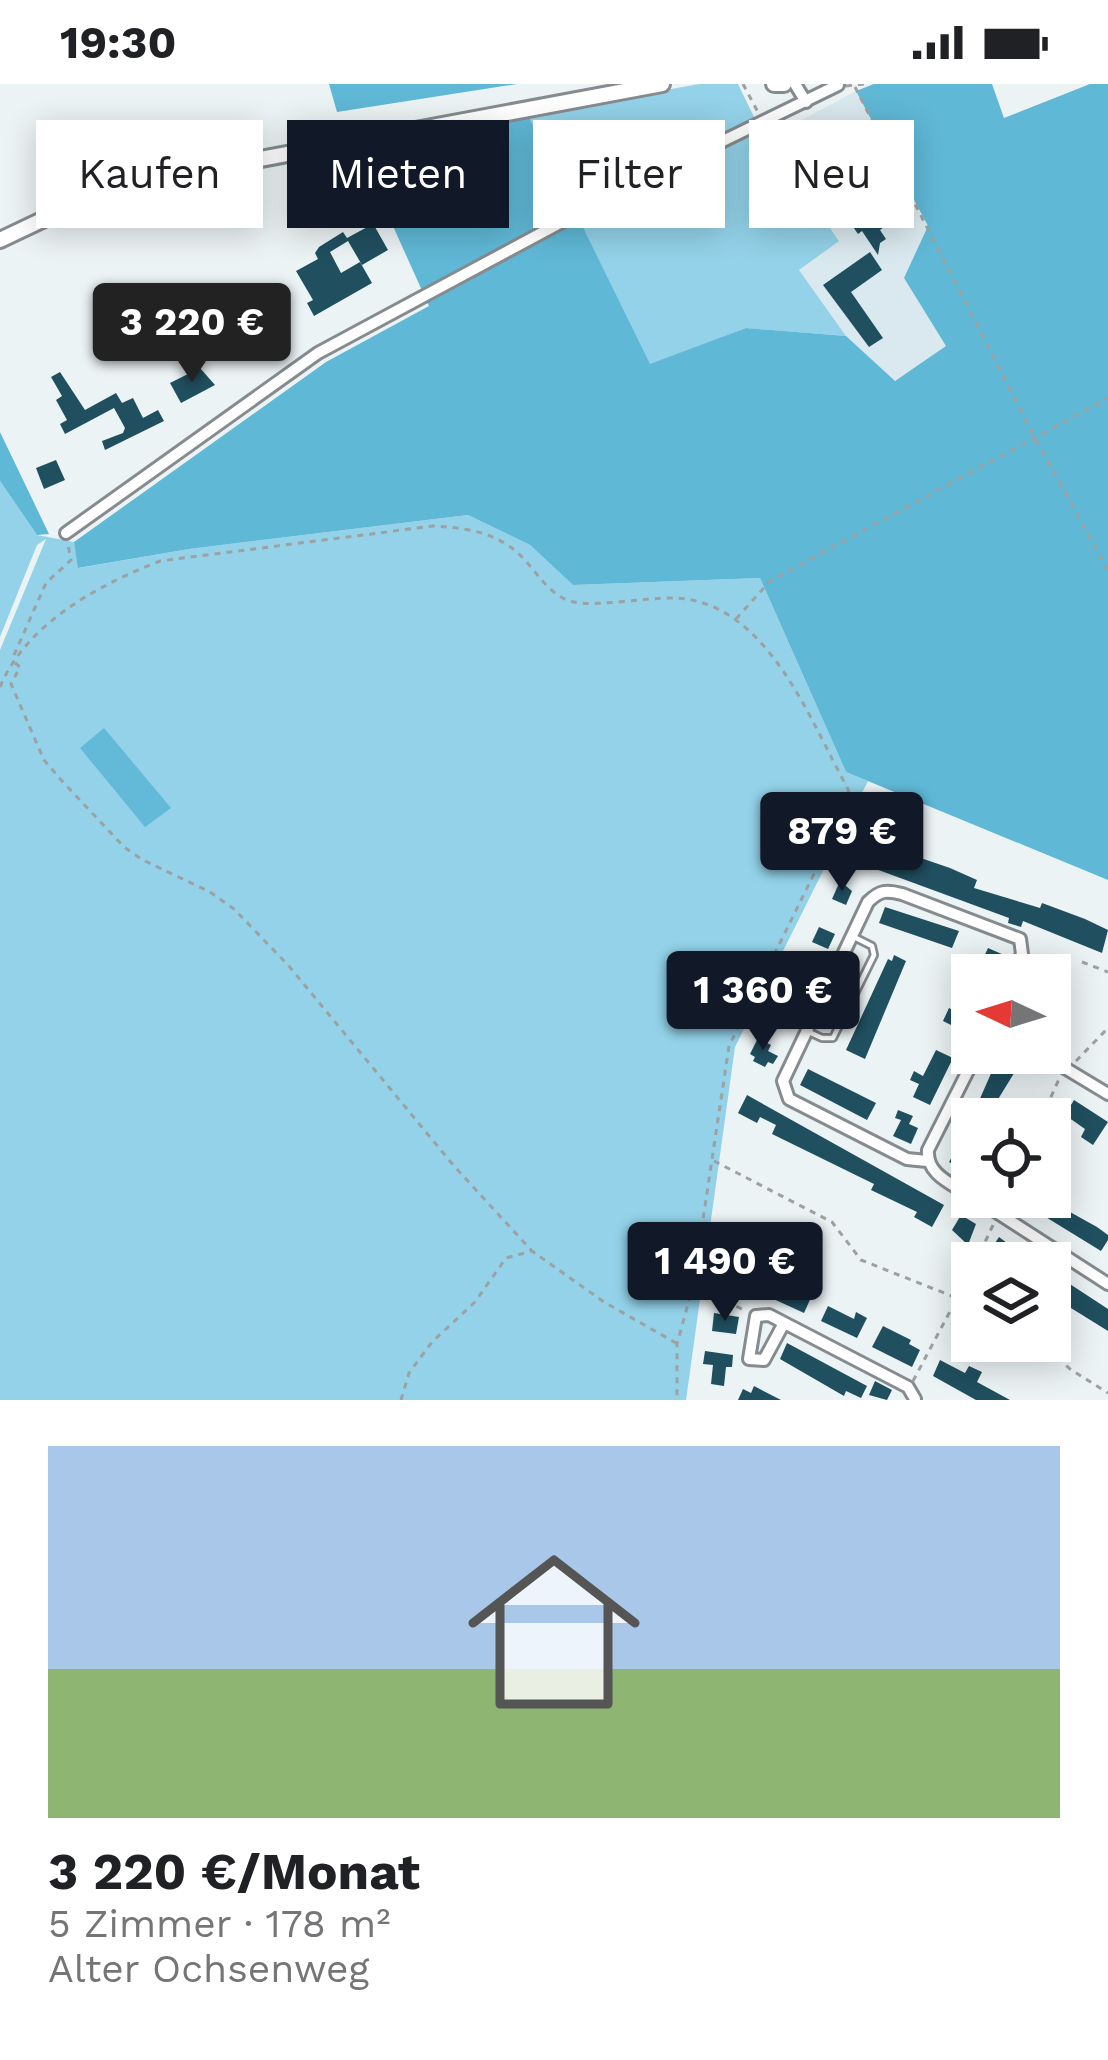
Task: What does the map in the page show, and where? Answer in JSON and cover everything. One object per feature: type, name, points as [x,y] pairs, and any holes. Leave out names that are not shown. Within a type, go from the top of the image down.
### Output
[{"type":"main road","points":[[0,239],[78,203],[175,175],[662,84]]},
{"type":"main road","points":[[774,84],[784,84]]},
{"type":"street","points":[[795,84],[806,102]]},
{"type":"street","points":[[768,120],[838,86]]},
{"type":"street","points":[[66,533],[318,353],[614,194],[749,129]]},
{"type":"street","points":[[927,1162],[907,1159],[789,1100],[783,1081],[806,1030],[875,894],[902,894],[1019,939],[1022,954]]},
{"type":"street","points":[[1071,1072],[1108,1094]]},
{"type":"street","points":[[951,1184],[933,1172],[927,1162],[928,1150],[966,1074]]},
{"type":"street","points":[[1005,1218],[1108,1284]]},
{"type":"street","points":[[784,1323],[764,1360],[749,1360],[756,1316],[769,1315],[908,1387],[914,1400],[926,1400]]},
{"type":"lane","points":[[806,1030],[833,1038],[874,955],[872,946],[852,936]]},
{"type":"path","points":[[743,84],[763,120]]},
{"type":"path","points":[[838,86],[865,84]]},
{"type":"path","points":[[855,87],[1108,570]]},
{"type":"path","points":[[734,620],[770,581],[1108,398]]},
{"type":"path","points":[[14,660],[85,599],[119,577],[160,561],[433,526],[474,528],[515,550],[556,594],[575,603],[681,598],[734,620],[761,641],[784,670],[848,788],[850,801],[729,1046],[693,1286],[677,1344],[677,1400]]},
{"type":"path","points":[[0,688],[46,583],[71,560],[66,533]]},
{"type":"path","points":[[14,660],[20,668],[11,684],[44,760],[124,847],[234,909],[288,964],[454,1166],[532,1251],[677,1344]]},
{"type":"path","points":[[1082,962],[1108,972]]},
{"type":"path","points":[[1071,1064],[1108,1028]]},
{"type":"path","points":[[712,1160],[832,1222],[861,1260],[951,1295]]},
{"type":"path","points":[[400,1400],[409,1373],[431,1342],[475,1302],[506,1258],[532,1251]]},
{"type":"path","points":[[693,1286],[756,1316]]},
{"type":"path","points":[[908,1387],[951,1310]]},
{"type":"path","points":[[1062,1362],[1108,1393]]},
{"type":"shaded area","points":[[329,84],[517,84],[337,112]]},
{"type":"shaded area","points":[[699,84],[738,84],[756,120],[749,120],[749,228],[830,228],[839,241],[799,270],[846,336],[746,328],[650,365],[583,228],[725,228],[725,120],[533,120],[533,125],[528,115]]},
{"type":"shaded area","points":[[874,84],[992,84],[1004,118],[1090,84],[1108,84],[1108,880],[846,772],[760,578],[573,585],[530,545],[468,515],[189,549],[78,568],[74,542],[326,362],[429,306],[394,228],[509,228],[506,120],[528,115],[533,125],[533,228],[583,228],[650,364],[746,328],[846,336],[895,381],[946,346],[904,278],[928,226],[914,200],[914,120],[871,120],[856,91]]},
{"type":"shaded area","points":[[856,91],[871,120],[802,120]]},
{"type":"shaded area","points":[[914,200],[928,226],[904,278],[947,347],[894,381],[846,336],[799,270],[839,240],[831,228],[914,228]]},
{"type":"shaded area","points":[[0,432],[49,534],[37,535],[0,481]]},
{"type":"shaded area","points":[[0,481],[37,535],[74,542],[79,568],[189,549],[468,515],[530,545],[573,585],[760,578],[846,772],[868,781],[735,1047],[686,1400],[0,1400],[0,650],[46,539],[37,545],[0,637]]},
{"type":"shaded area","points":[[104,728],[171,808],[145,827],[80,748]]},
{"type":"building","points":[[376,228],[388,250],[362,265],[348,241],[330,252],[341,273],[360,262],[372,283],[314,316],[307,303],[313,300],[296,271],[318,259],[319,247],[343,232],[347,238]]},
{"type":"building","points":[[854,228],[883,228],[886,239],[878,255],[862,231],[858,234]]},
{"type":"building","points":[[870,252],[882,270],[851,292],[883,338],[869,347],[823,285]]},
{"type":"building","points":[[249,306],[255,316],[262,312],[271,328],[283,321],[290,333],[259,350],[254,341],[230,354],[224,345],[206,355],[200,344],[210,338],[207,333]]},
{"type":"building","points":[[200,368],[215,385],[181,403],[170,383]]},
{"type":"building","points":[[60,372],[85,410],[116,393],[122,403],[133,398],[143,418],[158,410],[164,421],[105,450],[102,441],[125,428],[114,408],[65,434],[60,424],[67,420],[56,400],[62,396],[51,377]]},
{"type":"building","points":[[56,460],[65,480],[44,489],[36,468]]},
{"type":"building","points":[[862,838],[871,841],[869,847],[907,861],[909,854],[977,880],[974,888],[1040,908],[1042,903],[1108,930],[1102,953],[1023,921],[1021,927],[1008,923],[1009,918],[854,861]]},
{"type":"building","points":[[840,881],[852,891],[846,905],[832,899]]},
{"type":"building","points":[[885,907],[959,931],[952,948],[879,923]]},
{"type":"building","points":[[819,927],[835,934],[828,949],[812,942]]},
{"type":"building","points":[[894,955],[906,961],[865,1059],[846,1050]]},
{"type":"building","points":[[797,974],[812,981],[805,996],[789,989]]},
{"type":"building","points":[[758,1038],[778,1056],[773,1064],[768,1062],[765,1067],[753,1061],[750,1054]]},
{"type":"building","points":[[936,1050],[951,1057],[930,1105],[913,1097],[919,1084],[910,1080],[914,1071],[923,1076]]},
{"type":"building","points":[[808,1069],[876,1103],[867,1120],[800,1085]]},
{"type":"building","points":[[991,1074],[1014,1074],[999,1098],[980,1098]]},
{"type":"building","points":[[747,1095],[944,1205],[932,1227],[914,1217],[917,1212],[871,1190],[874,1184],[772,1134],[776,1125],[760,1117],[757,1123],[738,1113]]},
{"type":"building","points":[[1074,1100],[1108,1122],[1093,1145],[1081,1137],[1085,1129],[1071,1119]]},
{"type":"building","points":[[898,1110],[913,1116],[909,1124],[918,1128],[911,1144],[893,1136],[901,1120],[895,1118]]},
{"type":"building","points":[[1071,1213],[1097,1227],[1108,1235],[1101,1251],[1047,1218],[1071,1218]]},
{"type":"building","points":[[959,1218],[976,1224],[969,1242],[952,1230]]},
{"type":"building","points":[[726,1248],[754,1261],[750,1269],[801,1293],[803,1288],[813,1293],[804,1313],[715,1272]]},
{"type":"building","points":[[1071,1285],[1108,1309],[1108,1331],[1071,1308]]},
{"type":"building","points":[[828,1306],[854,1319],[856,1312],[867,1318],[857,1338],[821,1321]]},
{"type":"building","points":[[714,1313],[739,1317],[736,1334],[712,1331]]},
{"type":"building","points":[[883,1326],[920,1350],[912,1367],[872,1347]]},
{"type":"building","points":[[787,1343],[867,1386],[861,1398],[846,1391],[844,1396],[780,1359]]},
{"type":"building","points":[[705,1351],[733,1355],[724,1386],[711,1384],[713,1365],[703,1364]]},
{"type":"building","points":[[940,1360],[965,1373],[969,1366],[982,1372],[977,1382],[1010,1400],[976,1400],[933,1376]]},
{"type":"building","points":[[875,1381],[892,1390],[887,1400],[869,1395]]},
{"type":"building","points":[[754,1386],[781,1400],[738,1400],[743,1389],[751,1393]]}]
